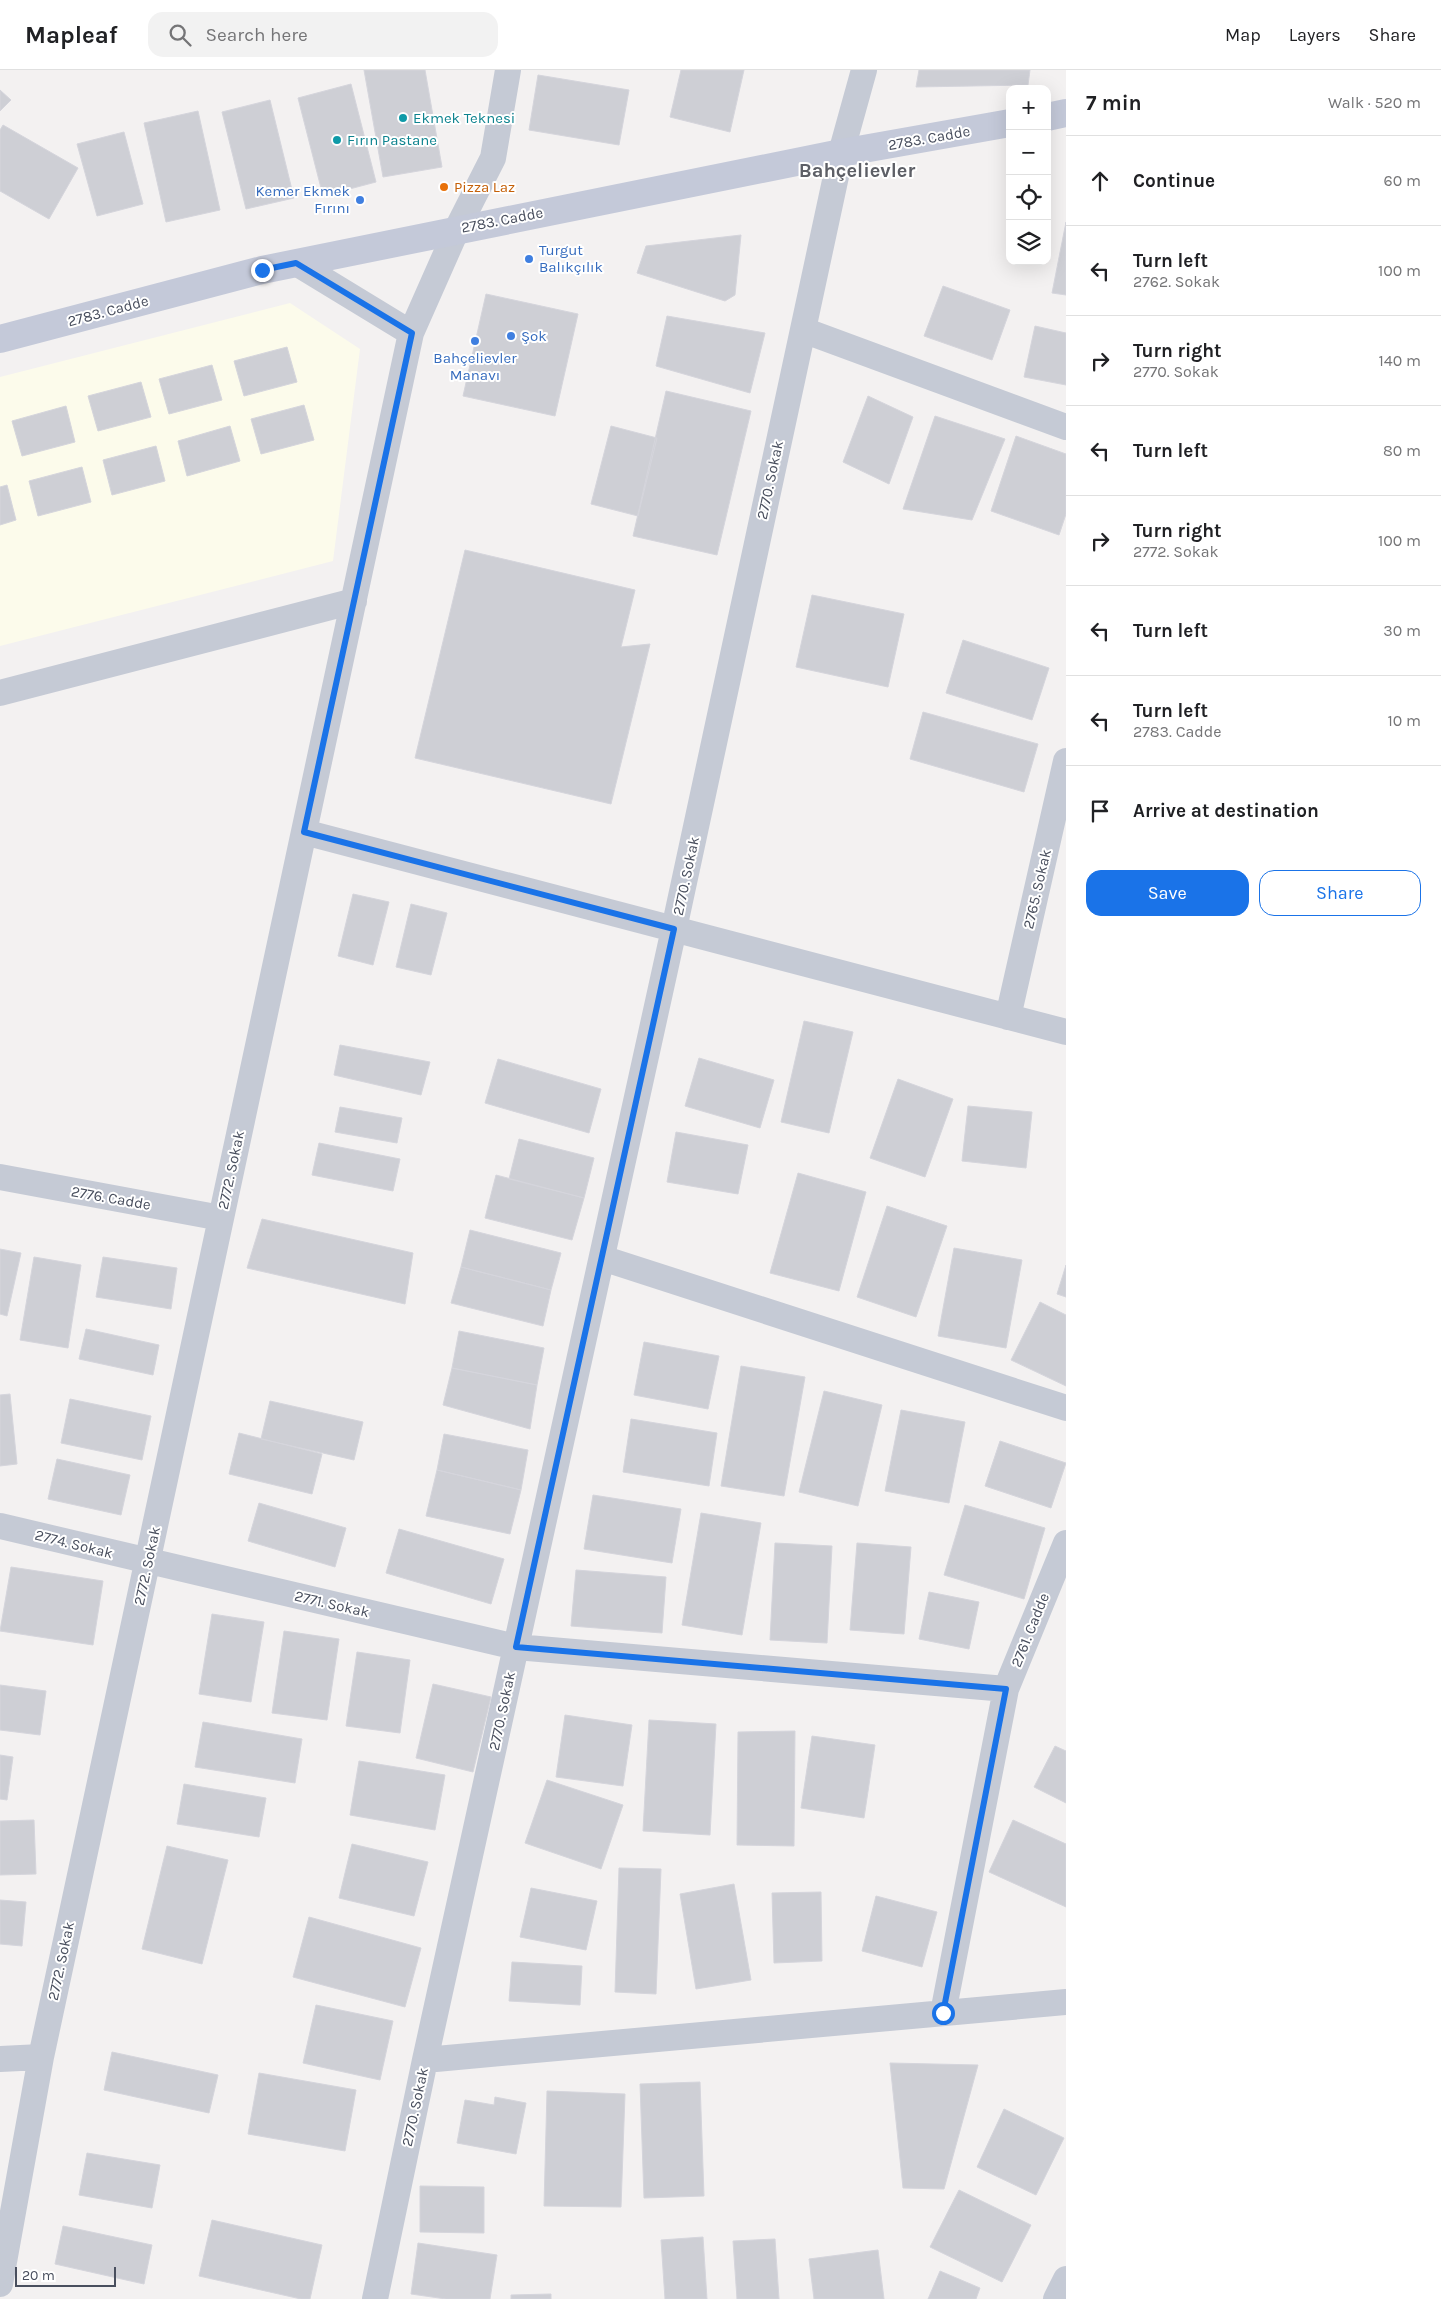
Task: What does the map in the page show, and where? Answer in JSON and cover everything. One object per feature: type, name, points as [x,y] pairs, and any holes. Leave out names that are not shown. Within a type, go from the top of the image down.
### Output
[{"type":"main road","points":[[1051,116],[1066,113]]},
{"type":"main road","name":"2783. Cadde","points":[[0,339],[262,270],[457,229],[841,153],[1006,124]]},
{"type":"street","name":"2772. Sokak","points":[[0,2284],[41,2057],[412,333],[457,229],[493,158],[508,70]]},
{"type":"street","name":"2770. Sokak","points":[[375,2299],[425,2060],[674,929],[841,153],[864,70]]},
{"type":"street","points":[[296,263],[412,333]]},
{"type":"street","points":[[803,330],[1066,427]]},
{"type":"street","points":[[0,693],[354,601]]},
{"type":"street","name":"2765. Sokak","points":[[1008,1017],[1066,760]]},
{"type":"street","points":[[304,832],[1066,1032]]},
{"type":"street","name":"2776. Cadde","points":[[0,1177],[221,1218]]},
{"type":"street","points":[[602,1258],[1066,1408]]},
{"type":"street","name":"2774. Sokak","points":[[0,1526],[147,1561]]},
{"type":"street","name":"2761. Cadde","points":[[943,2013],[1006,1689],[1066,1543]]},
{"type":"street","name":"2771. Sokak","points":[[147,1561],[516,1647],[1006,1689]]},
{"type":"street","points":[[425,2060],[1066,2002]]},
{"type":"street","points":[[0,2059],[41,2057]]},
{"type":"street","points":[[1056,2299],[1066,2279]]},
{"type":"shaded area","points":[[290,303],[360,349],[333,561],[0,646],[0,377]]},
{"type":"building","name":"Ekmek Teknesi","points":[[364,70],[425,70],[442,167],[383,177]]},
{"type":"building","points":[[681,70],[744,70],[730,132],[670,117]]},
{"type":"building","points":[[919,70],[1030,70],[1028,85],[916,87]]},
{"type":"building","points":[[538,75],[629,90],[619,145],[529,130]]},
{"type":"building","name":"Fırın Pastane","points":[[351,84],[376,182],[323,196],[298,98]]},
{"type":"building","points":[[0,90],[11,100],[0,111]]},
{"type":"building","points":[[270,100],[294,198],[246,209],[222,112]]},
{"type":"building","points":[[198,111],[220,210],[166,222],[144,123]]},
{"type":"building","points":[[3,125],[78,168],[49,219],[0,191],[0,130]]},
{"type":"building","points":[[124,132],[143,204],[97,216],[77,144]]},
{"type":"building","points":[[1066,222],[1066,295],[1052,293]]},
{"type":"building","points":[[741,235],[735,295],[725,301],[637,273],[646,246]]},
{"type":"building","points":[[943,286],[1010,310],[992,360],[924,336]]},
{"type":"building","points":[[486,294],[578,314],[555,416],[463,396]]},
{"type":"building","points":[[667,316],[765,333],[750,393],[656,366]]},
{"type":"building","points":[[1035,326],[1066,333],[1066,385],[1024,377]]},
{"type":"building","points":[[287,347],[297,382],[244,396],[234,361]]},
{"type":"building","points":[[212,365],[222,400],[169,414],[159,379]]},
{"type":"building","points":[[141,382],[151,417],[98,431],[88,396]]},
{"type":"building","points":[[666,391],[751,411],[717,555],[633,536]]},
{"type":"building","points":[[868,396],[913,417],[889,484],[843,462]]},
{"type":"building","points":[[304,405],[314,440],[261,454],[251,419]]},
{"type":"building","points":[[66,406],[75,442],[22,456],[12,421]]},
{"type":"building","points":[[935,416],[1005,439],[972,520],[903,509]]},
{"type":"building","points":[[230,426],[240,461],[187,476],[178,441]]},
{"type":"building","points":[[611,426],[657,438],[638,516],[591,504]]},
{"type":"building","points":[[1016,436],[1066,454],[1066,514],[1059,535],[991,511]]},
{"type":"building","points":[[156,446],[165,481],[112,495],[103,460]]},
{"type":"building","points":[[82,467],[91,502],[38,516],[29,481]]},
{"type":"building","points":[[7,485],[16,520],[0,525],[0,487]]},
{"type":"building","points":[[465,550],[635,590],[621,647],[650,644],[611,804],[415,758]]},
{"type":"building","points":[[812,595],[904,614],[888,687],[796,667]]},
{"type":"building","points":[[963,640],[1049,668],[1032,720],[946,693]]},
{"type":"building","points":[[923,712],[1038,744],[1024,792],[910,759]]},
{"type":"building","points":[[353,894],[389,902],[373,965],[338,956]]},
{"type":"building","points":[[411,904],[447,913],[431,975],[396,967]]},
{"type":"building","points":[[804,1021],[853,1032],[829,1133],[781,1122]]},
{"type":"building","points":[[340,1045],[430,1062],[421,1095],[334,1075]]},
{"type":"building","points":[[699,1058],[774,1080],[760,1128],[685,1106]]},
{"type":"building","points":[[498,1059],[601,1089],[589,1133],[485,1103]]},
{"type":"building","points":[[898,1079],[953,1099],[925,1177],[870,1158]]},
{"type":"building","points":[[968,1106],[1032,1112],[1026,1168],[962,1161]]},
{"type":"building","points":[[340,1107],[402,1118],[397,1143],[335,1132]]},
{"type":"building","points":[[676,1132],[748,1145],[738,1194],[667,1182]]},
{"type":"building","points":[[519,1139],[594,1158],[584,1198],[509,1179]]},
{"type":"building","points":[[319,1143],[400,1159],[393,1191],[312,1175]]},
{"type":"building","points":[[798,1173],[866,1192],[839,1291],[770,1273]]},
{"type":"building","points":[[496,1175],[584,1198],[572,1240],[485,1218]]},
{"type":"building","points":[[887,1206],[947,1226],[916,1317],[857,1297]]},
{"type":"building","points":[[262,1219],[413,1253],[405,1304],[247,1268]]},
{"type":"building","points":[[470,1230],[561,1253],[551,1290],[461,1267]]},
{"type":"building","points":[[954,1248],[1022,1260],[1006,1348],[938,1336]]},
{"type":"building","points":[[0,1249],[21,1253],[7,1316],[0,1314]]},
{"type":"building","points":[[34,1257],[81,1265],[68,1348],[20,1340]]},
{"type":"building","points":[[103,1257],[177,1268],[171,1309],[96,1297]]},
{"type":"building","points":[[1066,1265],[1066,1297],[1057,1294]]},
{"type":"building","points":[[461,1267],[551,1290],[543,1326],[451,1303]]},
{"type":"building","points":[[1040,1302],[1066,1315],[1066,1386],[1011,1360]]},
{"type":"building","points":[[86,1329],[159,1345],[153,1375],[79,1359]]},
{"type":"building","points":[[459,1331],[544,1348],[537,1385],[452,1368]]},
{"type":"building","points":[[644,1342],[719,1356],[708,1409],[634,1395]]},
{"type":"building","points":[[741,1366],[805,1377],[784,1496],[721,1486]]},
{"type":"building","points":[[452,1368],[537,1385],[530,1429],[443,1405]]},
{"type":"building","points":[[824,1391],[882,1405],[858,1506],[799,1492]]},
{"type":"building","points":[[10,1394],[17,1464],[0,1466],[0,1395]]},
{"type":"building","points":[[70,1399],[151,1416],[142,1460],[61,1443]]},
{"type":"building","points":[[270,1401],[363,1422],[354,1460],[261,1439]]},
{"type":"building","points":[[901,1410],[965,1422],[949,1503],[885,1491]]},
{"type":"building","points":[[631,1419],[717,1433],[709,1486],[623,1472]]},
{"type":"building","points":[[239,1433],[322,1454],[312,1494],[229,1474]]},
{"type":"building","points":[[444,1434],[528,1450],[521,1490],[437,1470]]},
{"type":"building","points":[[1000,1441],[1066,1463],[1051,1508],[985,1486]]},
{"type":"building","points":[[57,1459],[130,1475],[121,1515],[48,1499]]},
{"type":"building","points":[[437,1470],[521,1490],[510,1534],[426,1516]]},
{"type":"building","points":[[593,1495],[681,1509],[672,1563],[584,1549]]},
{"type":"building","points":[[259,1503],[346,1528],[335,1567],[248,1541]]},
{"type":"building","points":[[965,1505],[1045,1528],[1024,1599],[944,1575]]},
{"type":"building","points":[[701,1513],[761,1523],[742,1635],[682,1625]]},
{"type":"building","points":[[399,1529],[504,1559],[491,1604],[386,1573]]},
{"type":"building","points":[[775,1543],[832,1546],[827,1643],[770,1640]]},
{"type":"building","points":[[857,1543],[911,1547],[904,1634],[850,1630]]},
{"type":"building","points":[[11,1567],[103,1581],[93,1645],[0,1631]]},
{"type":"building","points":[[576,1570],[666,1577],[662,1633],[571,1626]]},
{"type":"building","points":[[929,1592],[979,1602],[969,1649],[919,1639]]},
{"type":"building","points":[[212,1614],[264,1622],[251,1702],[199,1694]]},
{"type":"building","points":[[284,1631],[339,1639],[327,1720],[272,1713]]},
{"type":"building","points":[[357,1652],[410,1660],[400,1733],[346,1726]]},
{"type":"building","points":[[433,1684],[491,1697],[473,1772],[416,1758]]},
{"type":"building","points":[[0,1685],[46,1691],[40,1735],[0,1730]]},
{"type":"building","points":[[565,1715],[632,1725],[623,1786],[556,1777]]},
{"type":"building","points":[[649,1720],[716,1724],[710,1835],[643,1831]]},
{"type":"building","points":[[203,1722],[302,1739],[295,1783],[195,1767]]},
{"type":"building","points":[[795,1731],[794,1846],[737,1845],[738,1732]]},
{"type":"building","points":[[812,1736],[875,1745],[864,1818],[801,1808]]},
{"type":"building","points":[[1055,1746],[1066,1751],[1066,1803],[1034,1787]]},
{"type":"building","points":[[0,1755],[13,1757],[7,1800],[0,1799]]},
{"type":"building","points":[[359,1761],[445,1775],[435,1830],[350,1815]]},
{"type":"building","points":[[547,1780],[623,1805],[601,1869],[525,1843]]},
{"type":"building","points":[[184,1784],[266,1798],[259,1837],[177,1824]]},
{"type":"building","points":[[34,1820],[36,1874],[0,1875],[0,1821]]},
{"type":"building","points":[[1013,1820],[1066,1844],[1066,1907],[989,1872]]},
{"type":"building","points":[[352,1844],[428,1862],[414,1916],[339,1898]]},
{"type":"building","points":[[167,1846],[228,1860],[202,1964],[142,1949]]},
{"type":"building","points":[[619,1868],[661,1869],[656,1994],[615,1992]]},
{"type":"building","points":[[734,1884],[751,1980],[696,1989],[680,1894]]},
{"type":"building","points":[[531,1888],[597,1901],[586,1950],[520,1937]]},
{"type":"building","points":[[821,1892],[822,1961],[774,1963],[772,1893]]},
{"type":"building","points":[[876,1896],[937,1912],[922,1967],[862,1951]]},
{"type":"building","points":[[0,1900],[26,1902],[22,1946],[0,1944]]},
{"type":"building","points":[[309,1917],[421,1948],[405,2007],[293,1977]]},
{"type":"building","points":[[512,1962],[582,1966],[580,2005],[509,2001]]},
{"type":"building","points":[[316,2005],[393,2021],[380,2080],[303,2063]]},
{"type":"building","points":[[112,2052],[218,2075],[209,2113],[104,2090]]},
{"type":"building","points":[[890,2063],[978,2065],[944,2189],[903,2188]]},
{"type":"building","points":[[259,2073],[356,2090],[345,2151],[248,2134]]},
{"type":"building","points":[[700,2082],[704,2196],[644,2198],[640,2084]]},
{"type":"building","points":[[547,2091],[625,2094],[621,2207],[544,2206]]},
{"type":"building","points":[[495,2097],[526,2103],[516,2154],[457,2143],[465,2100],[494,2105]]},
{"type":"building","points":[[1004,2109],[1064,2138],[1036,2195],[977,2167]]},
{"type":"building","points":[[87,2153],[160,2165],[152,2208],[79,2195]]},
{"type":"building","points":[[420,2186],[484,2187],[484,2233],[420,2232]]},
{"type":"building","points":[[959,2190],[1031,2225],[1002,2282],[930,2247]]},
{"type":"building","points":[[212,2220],[322,2245],[310,2299],[301,2299],[199,2276]]},
{"type":"building","points":[[63,2226],[152,2245],[144,2284],[55,2264]]},
{"type":"building","points":[[703,2237],[707,2299],[665,2299],[661,2240]]},
{"type":"building","points":[[775,2239],[779,2299],[737,2299],[733,2241]]},
{"type":"building","points":[[418,2243],[497,2255],[490,2299],[446,2299],[411,2294]]},
{"type":"building","points":[[878,2250],[884,2299],[814,2299],[809,2259]]},
{"type":"building","points":[[940,2271],[980,2288],[976,2299],[928,2299]]},
{"type":"building","points":[[551,2294],[551,2299],[511,2299],[511,2295]]},
{"type":"place","name":"Ekmek Teknesi","points":[[403,118]]},
{"type":"place","name":"Fırın Pastane","points":[[337,140]]},
{"type":"place","name":"Pizza Laz","points":[[444,187]]},
{"type":"place","name":"Kemer Ekmek Fırını","points":[[360,200]]},
{"type":"place","name":"Turgut Balıkçılık","points":[[529,259]]},
{"type":"place","name":"Şok","points":[[511,336]]},
{"type":"place","name":"Bahçelievler Manavı","points":[[475,341]]},
{"type":"district","name":"Bahçelievler","points":[[857,170]]},
{"type":"route","points":[[262,270],[296,263],[412,333],[304,832],[674,929],[516,1647],[1006,1689],[943,2013]]}]
